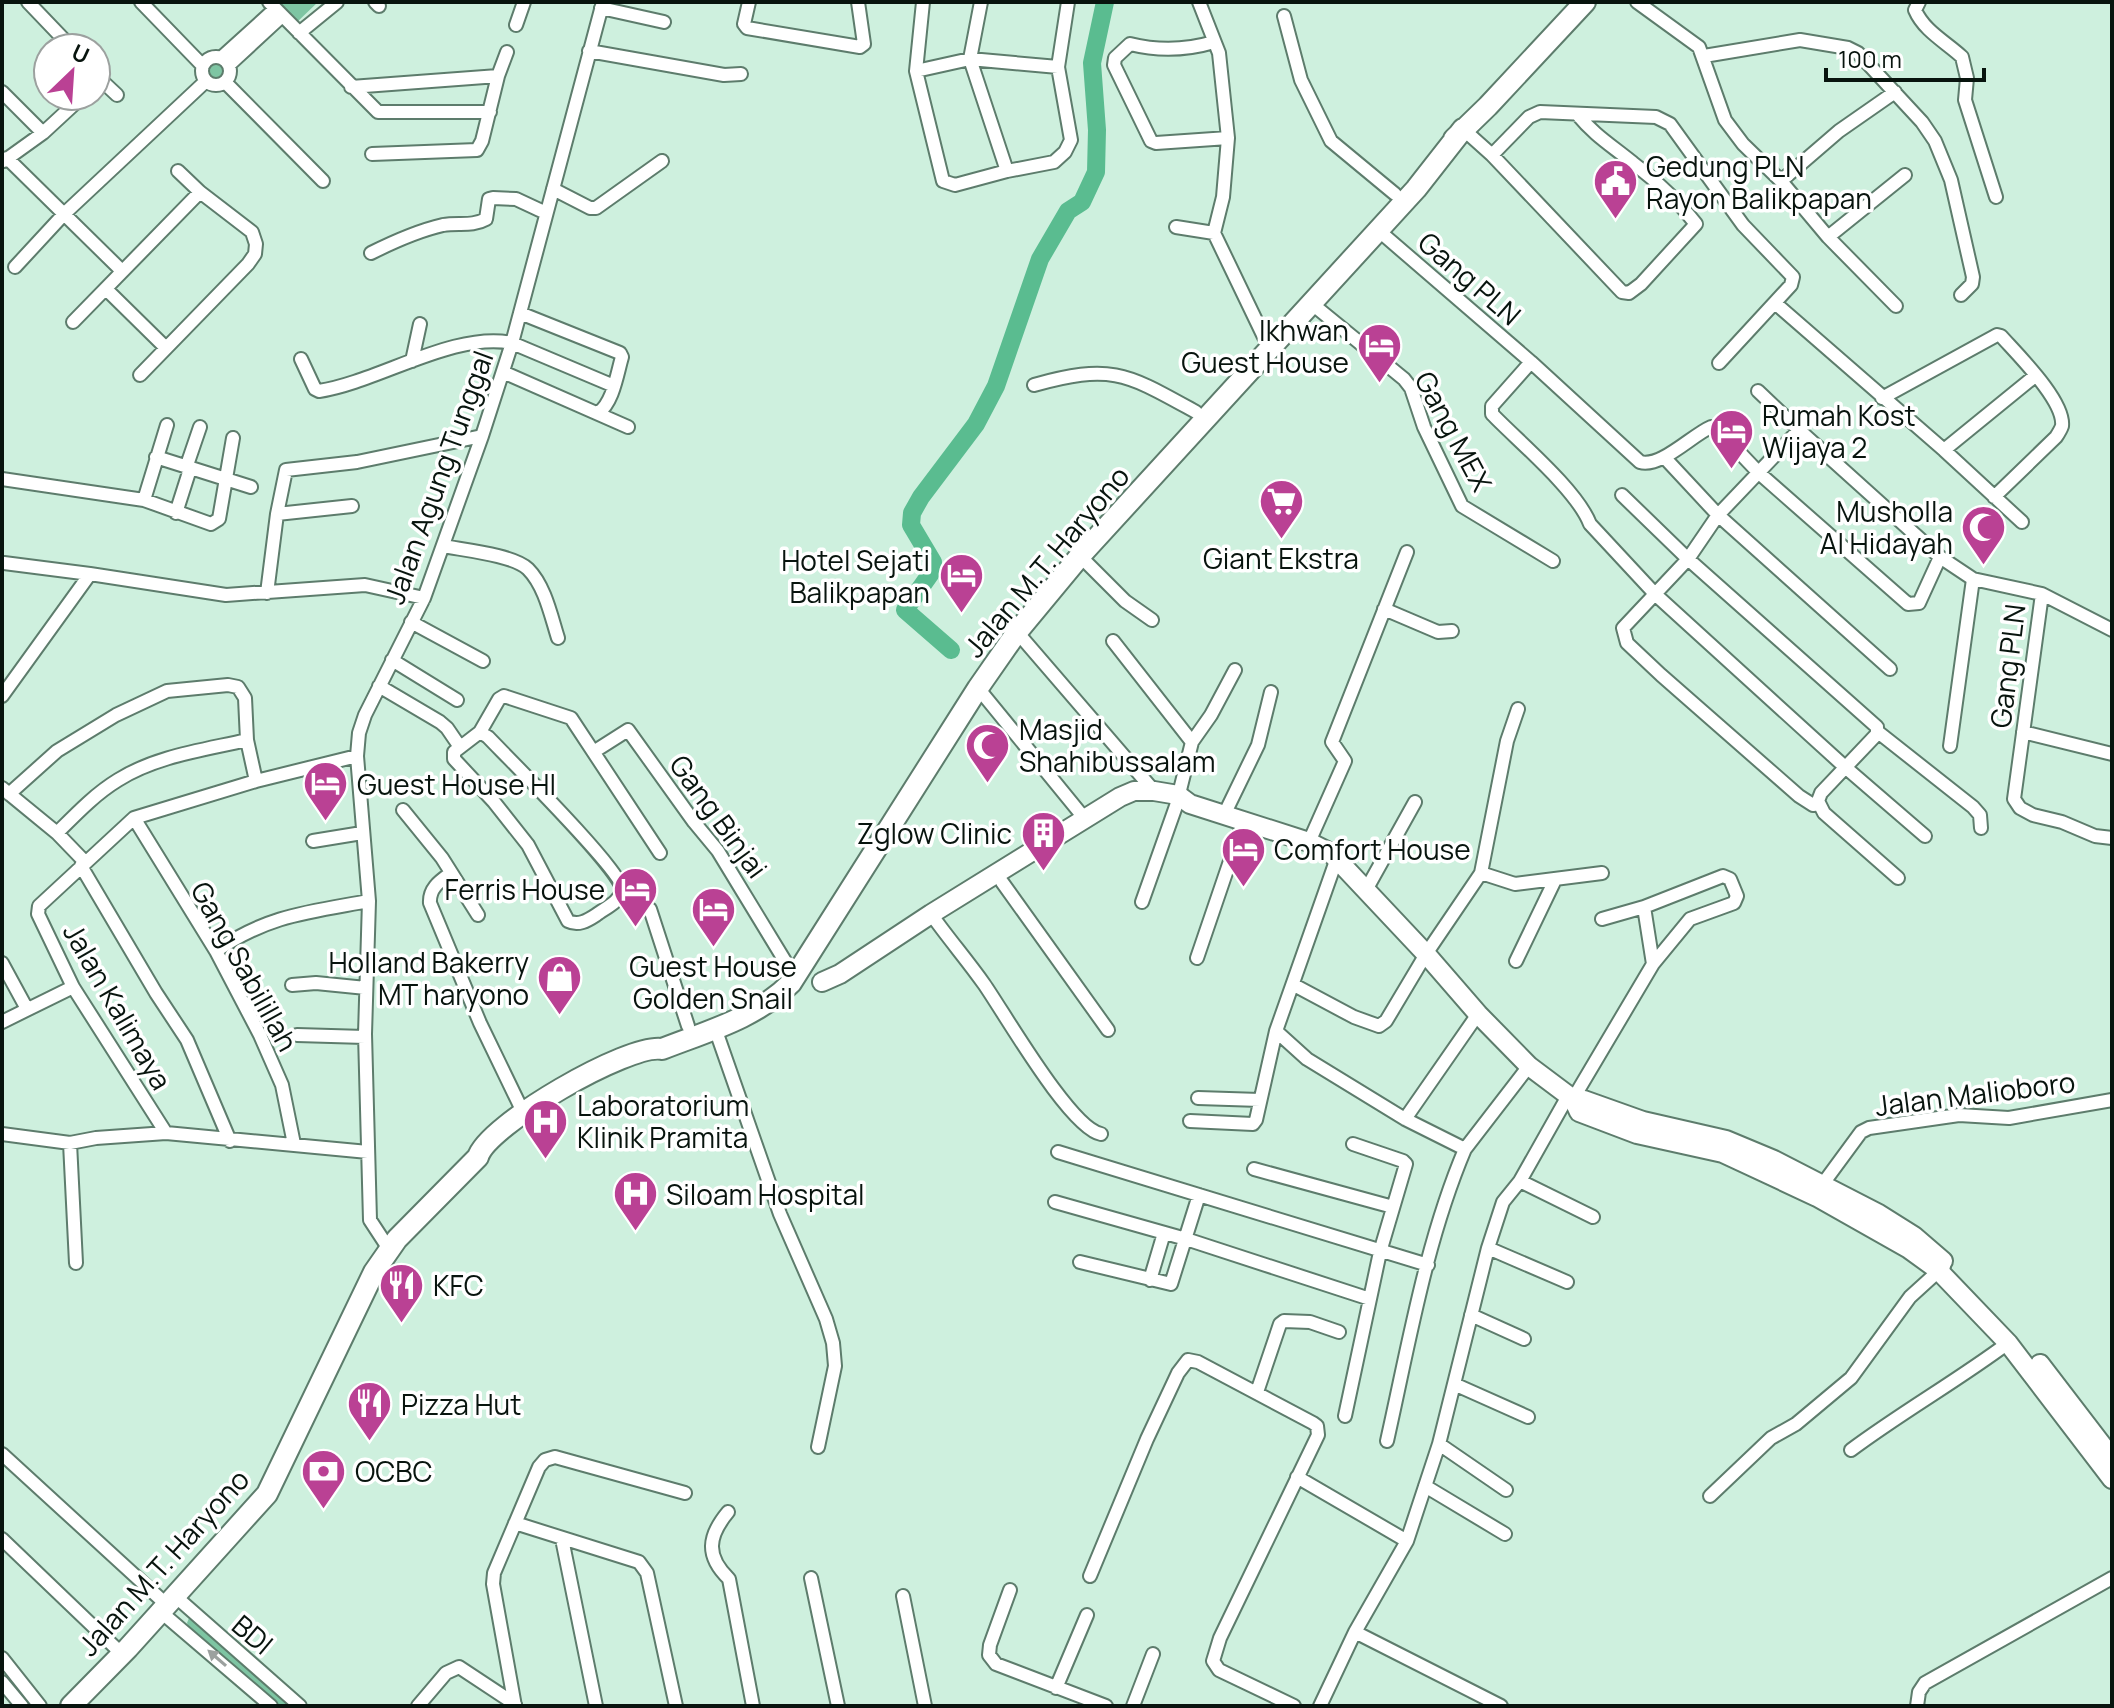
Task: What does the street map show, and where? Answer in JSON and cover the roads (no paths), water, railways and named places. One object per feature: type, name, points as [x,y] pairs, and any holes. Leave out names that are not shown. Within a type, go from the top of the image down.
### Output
[{"type":"main road","name":"Jalan M.T. Haryono","points":[[71,1706],[168,1605],[267,1494],[307,1405],[307,1395],[317,1368],[363,1265],[478,1157],[481,1147],[523,1112],[605,1065],[652,1047],[662,1049],[763,1008],[778,997],[979,680],[1015,616],[1077,543],[1395,194],[1463,129],[1583,3]]},
{"type":"main road","name":"Jalan M.T. Haryono","points":[[979,680],[1080,556],[1416,189],[1463,129]]},
{"type":"main road","name":"Jalan M.T. Haryono","points":[[652,1047],[657,1038],[752,1000],[794,970]]},
{"type":"street","points":[[28,2],[57,32]]},
{"type":"street","points":[[141,2],[203,66]]},
{"type":"street","points":[[299,33],[337,2]]},
{"type":"street","points":[[516,25],[524,2]]},
{"type":"street","points":[[749,2],[744,24],[747,28],[860,47],[864,44],[858,2]]},
{"type":"street","points":[[923,2],[916,71],[943,181],[955,185],[1054,162],[1065,152],[1071,140],[1058,67],[1068,2]]},
{"type":"street","points":[[981,2],[970,59],[1007,171]]},
{"type":"street","points":[[1199,2],[1219,53],[1228,138],[1223,197],[1214,233],[1264,337]]},
{"type":"street","points":[[1637,2],[1699,47],[1725,120],[1743,144],[1896,306]]},
{"type":"street","points":[[1919,2],[1915,10],[1919,19],[1962,57],[1967,78],[1965,100],[1996,197]]},
{"type":"street","points":[[602,5],[664,22]]},
{"type":"street","name":"Jalan Agung Tunggal","points":[[385,1244],[370,1220],[365,1037],[369,901],[357,756],[359,733],[424,598],[482,436],[512,343],[602,5]]},
{"type":"street","points":[[225,62],[275,9],[378,112],[490,112]]},
{"type":"street","points":[[1284,16],[1301,80],[1331,141],[1395,194]]},
{"type":"street","points":[[1704,56],[1800,40],[1858,53],[1935,141],[1951,180],[1973,277],[1972,284],[1961,295]]},
{"type":"street","points":[[1214,42],[1196,47],[1161,49],[1130,44],[1115,58],[1114,65],[1151,141],[1228,138]]},
{"type":"street","points":[[589,51],[724,75],[741,74]]},
{"type":"street","points":[[372,154],[471,152],[480,147],[507,52]]},
{"type":"street","points":[[212,58],[225,62],[230,74],[225,82],[213,85],[206,81],[202,74],[203,66],[212,58]]},
{"type":"street","points":[[916,71],[970,59],[1058,67]]},
{"type":"street","points":[[351,87],[498,76]]},
{"type":"street","points":[[15,267],[64,214],[206,81]]},
{"type":"street","points":[[225,82],[323,181]]},
{"type":"street","points":[[112,91],[117,95]]},
{"type":"street","points":[[2,92],[43,133]]},
{"type":"street","points":[[1781,181],[1839,131],[1895,92]]},
{"type":"street","points":[[66,112],[5,160],[122,271]]},
{"type":"street","points":[[1492,155],[1533,115],[1540,112],[1656,117],[1670,124],[1743,225],[1792,273],[1793,282],[1719,363]]},
{"type":"street","points":[[1463,129],[1492,155],[1622,292],[1629,293],[1696,224],[1633,162],[1608,146],[1577,114]]},
{"type":"street","points":[[553,189],[596,208],[662,161]]},
{"type":"street","points":[[140,375],[255,254],[252,232],[178,171]]},
{"type":"street","points":[[1828,237],[1905,175]]},
{"type":"street","points":[[73,322],[200,192]]},
{"type":"street","points":[[371,253],[407,235],[447,224],[482,222],[489,213],[489,199],[493,198],[516,199],[546,213]]},
{"type":"street","points":[[1176,227],[1214,233]]},
{"type":"street","name":"Gang PLN","points":[[1378,230],[1531,362],[1640,462],[1646,464],[1664,457]]},
{"type":"street","points":[[106,289],[165,347]]},
{"type":"street","name":"Gang MEX","points":[[1311,303],[1411,388],[1424,427],[1462,506],[1553,561]]},
{"type":"street","points":[[1775,303],[2022,522]]},
{"type":"street","points":[[520,313],[620,353],[622,357],[614,386],[603,410],[598,413]]},
{"type":"street","points":[[412,361],[420,324]]},
{"type":"street","points":[[1882,398],[1997,335],[2002,338],[2050,393],[2062,425],[2056,437],[1994,497]]},
{"type":"street","points":[[301,359],[315,389],[319,391],[481,341],[497,340],[512,343],[614,386]]},
{"type":"street","name":"Gang PLN","points":[[1531,362],[1492,406],[1492,414],[1559,482],[1590,524],[1656,595]]},
{"type":"street","points":[[503,372],[628,427]]},
{"type":"street","points":[[1034,385],[1077,374],[1098,372],[1120,375],[1137,380],[1196,412]]},
{"type":"street","points":[[1944,450],[2035,376]]},
{"type":"street","name":"Gang PLN","points":[[1758,391],[1940,557],[1973,579],[2042,594],[2014,799],[2016,804],[2033,815],[2095,836],[2112,838]]},
{"type":"street","points":[[144,500],[167,425]]},
{"type":"street","points":[[176,513],[200,427]]},
{"type":"street","points":[[1890,669],[1718,515],[1664,457],[1711,427],[1720,432],[1759,473],[1908,604],[1919,603],[1940,557]]},
{"type":"street","points":[[1799,430],[1718,515],[1688,559],[1623,628],[1627,643],[1799,796],[1813,805],[1819,804]]},
{"type":"street","points":[[267,593],[286,470],[357,462],[482,436]]},
{"type":"street","points":[[2,479],[144,500],[207,525],[219,519],[233,438]]},
{"type":"street","points":[[156,457],[251,487]]},
{"type":"street","points":[[1622,495],[1688,559],[1876,725],[1878,732],[1973,807],[1980,815],[1981,828]]},
{"type":"street","points":[[277,514],[352,506]]},
{"type":"street","points":[[443,546],[512,561],[525,567],[544,597],[558,638]]},
{"type":"street","points":[[1309,842],[1344,764],[1344,756],[1332,742],[1407,552]]},
{"type":"street","points":[[1080,556],[1125,601],[1152,620]]},
{"type":"street","points":[[4,563],[226,595],[365,585],[424,598]]},
{"type":"street","points":[[2,696],[90,574]]},
{"type":"street","points":[[1950,746],[1973,579]]},
{"type":"street","points":[[2042,594],[2112,630]]},
{"type":"street","points":[[1656,595],[1925,836]]},
{"type":"street","points":[[1384,609],[1438,632],[1452,631]]},
{"type":"street","points":[[411,622],[483,661]]},
{"type":"street","points":[[1017,632],[1154,791]]},
{"type":"street","points":[[1113,641],[1191,745]]},
{"type":"street","points":[[392,660],[457,700]]},
{"type":"street","points":[[1142,902],[1181,801],[1191,745],[1235,670]]},
{"type":"street","points":[[979,680],[1088,823]]},
{"type":"street","points":[[230,1141],[187,1040],[156,993],[83,864],[57,833],[5,791],[69,743],[116,715],[167,691],[228,685],[238,687],[245,698],[247,740],[256,781]]},
{"type":"street","points":[[379,686],[440,722],[460,747]]},
{"type":"street","points":[[1225,813],[1258,745],[1271,692]]},
{"type":"street","points":[[480,732],[622,882],[622,891],[617,900],[587,921],[575,924],[568,921],[528,845],[454,759],[453,754],[480,732],[499,699],[509,697],[571,718],[660,853]]},
{"type":"street","points":[[1294,985],[1354,1017],[1373,1025],[1383,1024],[1481,873],[1507,741],[1518,709]]},
{"type":"street","name":"Gang Binjai","points":[[595,751],[628,730],[718,851],[794,970]]},
{"type":"street","points":[[1878,732],[1821,793],[1819,804],[1824,813],[1898,878]]},
{"type":"street","points":[[2023,732],[2112,754]]},
{"type":"street","points":[[57,833],[92,798],[119,779],[155,763],[247,740]]},
{"type":"street","name":"Jalan Kalimaya","points":[[357,756],[256,781],[134,818],[43,900],[38,910],[73,987],[166,1133],[368,1152]]},
{"type":"street","points":[[934,918],[1002,882],[1134,791],[1154,791],[1309,842],[1337,858],[1478,1014],[1529,1066],[1570,1097],[1579,1112],[1637,1134],[1723,1153],[1817,1197],[1942,1267],[2017,1337],[2061,1388],[2112,1458]]},
{"type":"street","points":[[794,970],[822,982],[934,918],[1088,823],[1146,801],[1181,801]]},
{"type":"street","points":[[1366,890],[1415,802]]},
{"type":"street","points":[[403,810],[451,873],[478,915]]},
{"type":"street","name":"Gang Sabilillah","points":[[134,818],[216,951],[260,1035],[282,1085],[294,1144]]},
{"type":"street","points":[[1197,958],[1244,820]]},
{"type":"street","points":[[313,841],[362,833]]},
{"type":"street","points":[[1190,1121],[1253,1124],[1256,1120],[1276,1031],[1337,858]]},
{"type":"street","points":[[451,873],[436,884],[430,903],[480,1023],[523,1112]]},
{"type":"street","points":[[1481,873],[1515,884],[1602,873]]},
{"type":"street","points":[[1320,1706],[1355,1632],[1407,1541],[1439,1444],[1488,1248],[1503,1202],[1520,1181],[1653,964],[1690,919],[1734,903],[1737,896],[1730,879],[1723,876],[1644,907],[1602,919]]},
{"type":"street","points":[[1516,961],[1555,880]]},
{"type":"street","points":[[1002,882],[1108,1030]]},
{"type":"street","points":[[1681,893],[1690,919]]},
{"type":"street","points":[[216,951],[257,926],[280,918],[369,901]]},
{"type":"street","points":[[1644,907],[1653,964]]},
{"type":"street","points":[[650,909],[688,1026]]},
{"type":"street","points":[[934,918],[985,986],[1030,1057],[1085,1127],[1101,1134]]},
{"type":"street","points":[[2,963],[27,1009]]},
{"type":"street","points":[[292,985],[316,983],[366,988]]},
{"type":"street","points":[[2,1022],[73,987]]},
{"type":"street","points":[[1405,1119],[1478,1014]]},
{"type":"street","points":[[715,1028],[780,1214],[826,1319],[833,1343],[835,1366],[818,1447]]},
{"type":"street","points":[[1276,1031],[1307,1059],[1405,1119],[1465,1149]]},
{"type":"street","points":[[297,1035],[365,1037]]},
{"type":"street","points":[[1387,1441],[1428,1265],[1452,1182],[1465,1149],[1529,1066]]},
{"type":"street","points":[[1570,1097],[1643,1121],[1726,1140],[1879,1214],[1914,1236],[2008,1343],[2112,1479]]},
{"type":"street","points":[[1198,1098],[1260,1100]]},
{"type":"street","name":"Jalan Malioboro","points":[[1822,1185],[1865,1129],[1959,1115],[2009,1118],[2112,1100]]},
{"type":"street","points":[[2,1134],[70,1143],[166,1133]]},
{"type":"street","points":[[70,1143],[76,1263]]},
{"type":"street","points":[[1345,1416],[1380,1252],[1405,1162],[1353,1144]]},
{"type":"street","points":[[1058,1152],[1428,1265]]},
{"type":"street","points":[[1254,1169],[1393,1207]]},
{"type":"street","points":[[1520,1181],[1593,1217]]},
{"type":"street","points":[[1080,1262],[1168,1285],[1173,1282],[1199,1195]]},
{"type":"street","points":[[1055,1202],[1186,1239],[1370,1299]]},
{"type":"street","points":[[1150,1280],[1164,1233]]},
{"type":"street","points":[[1488,1248],[1567,1282]]},
{"type":"street","points":[[1710,1496],[1771,1438],[1796,1424],[1851,1378],[1910,1297],[1942,1267]]},
{"type":"street","points":[[1471,1315],[1524,1339]]},
{"type":"street","points":[[1257,1392],[1280,1324],[1284,1321],[1310,1322],[1339,1332]]},
{"type":"street","points":[[1851,1450],[2008,1343]]},
{"type":"street","points":[[1090,1576],[1147,1439],[1188,1360],[1257,1392],[1317,1426],[1318,1435],[1220,1638],[1213,1661],[1219,1670],[1294,1706]]},
{"type":"street","points":[[1454,1384],[1528,1417]]},
{"type":"street","points":[[1439,1444],[1506,1490]]},
{"type":"street","points":[[2,1454],[168,1605],[271,1706]]},
{"type":"street","points":[[515,1705],[493,1584],[494,1573],[539,1467],[545,1460],[555,1457],[685,1493]]},
{"type":"street","points":[[1297,1477],[1407,1541]]},
{"type":"street","points":[[1425,1486],[1505,1534]]},
{"type":"street","points":[[728,1512],[718,1524],[712,1557],[717,1568],[729,1579],[753,1706]]},
{"type":"street","points":[[515,1523],[639,1562],[644,1567],[676,1706]]},
{"type":"street","points":[[2,1539],[122,1654]]},
{"type":"street","points":[[562,1539],[596,1706]]},
{"type":"street","points":[[811,1578],[838,1706]]},
{"type":"street","points":[[1917,1706],[1919,1692],[1925,1683],[2112,1578]]},
{"type":"street","points":[[1010,1590],[990,1645],[989,1655],[996,1664],[1106,1706]]},
{"type":"street","points":[[903,1596],[925,1706]]},
{"type":"street","name":"BDI","points":[[168,1605],[300,1706]]},
{"type":"street","points":[[1056,1688],[1087,1615]]},
{"type":"street","points":[[1355,1632],[1501,1706]]},
{"type":"street","points":[[1133,1706],[1153,1654]]},
{"type":"street","points":[[2,1658],[40,1706]]},
{"type":"street","points":[[418,1706],[446,1673],[459,1667],[515,1705]]},
{"type":"street","points":[[2,1682],[22,1706]]},
{"type":"waterway","points":[[951,650],[905,610],[931,573],[933,562],[911,525],[912,513],[976,424],[996,386],[1040,259],[1068,211],[1082,202],[1096,172],[1097,130],[1092,63],[1105,2]]},
{"type":"place","name":"Gedung PLN Rayon Balikpapan","points":[[1615,221]]},
{"type":"place","name":"Ikhwan Guest House","points":[[1380,385]]},
{"type":"place","name":"Rumah Kost Wijaya 2","points":[[1731,470]]},
{"type":"place","name":"Giant Ekstra","points":[[1281,540]]},
{"type":"place","name":"Musholla Al Hidayah","points":[[1984,566]]},
{"type":"place","name":"Hotel Sejati Balikpapan","points":[[961,615]]},
{"type":"place","name":"Masjid Shahibussalam","points":[[988,784]]},
{"type":"place","name":"Guest House HI","points":[[326,823]]},
{"type":"place","name":"Zglow Clinic","points":[[1043,872]]},
{"type":"place","name":"Comfort House","points":[[1243,888]]},
{"type":"place","name":"Ferris House","points":[[636,928]]},
{"type":"place","name":"Guest House Golden Snail","points":[[713,948]]},
{"type":"place","name":"Holland Bakerry MT haryono","points":[[560,1017]]},
{"type":"place","name":"Laboratorium Klinik Pramita","points":[[546,1160]]},
{"type":"place","name":"Siloam Hospital","points":[[635,1233]]},
{"type":"place","name":"KFC","points":[[402,1324]]},
{"type":"place","name":"Pizza Hut","points":[[370,1443]]},
{"type":"place","name":"OCBC","points":[[324,1510]]}]
